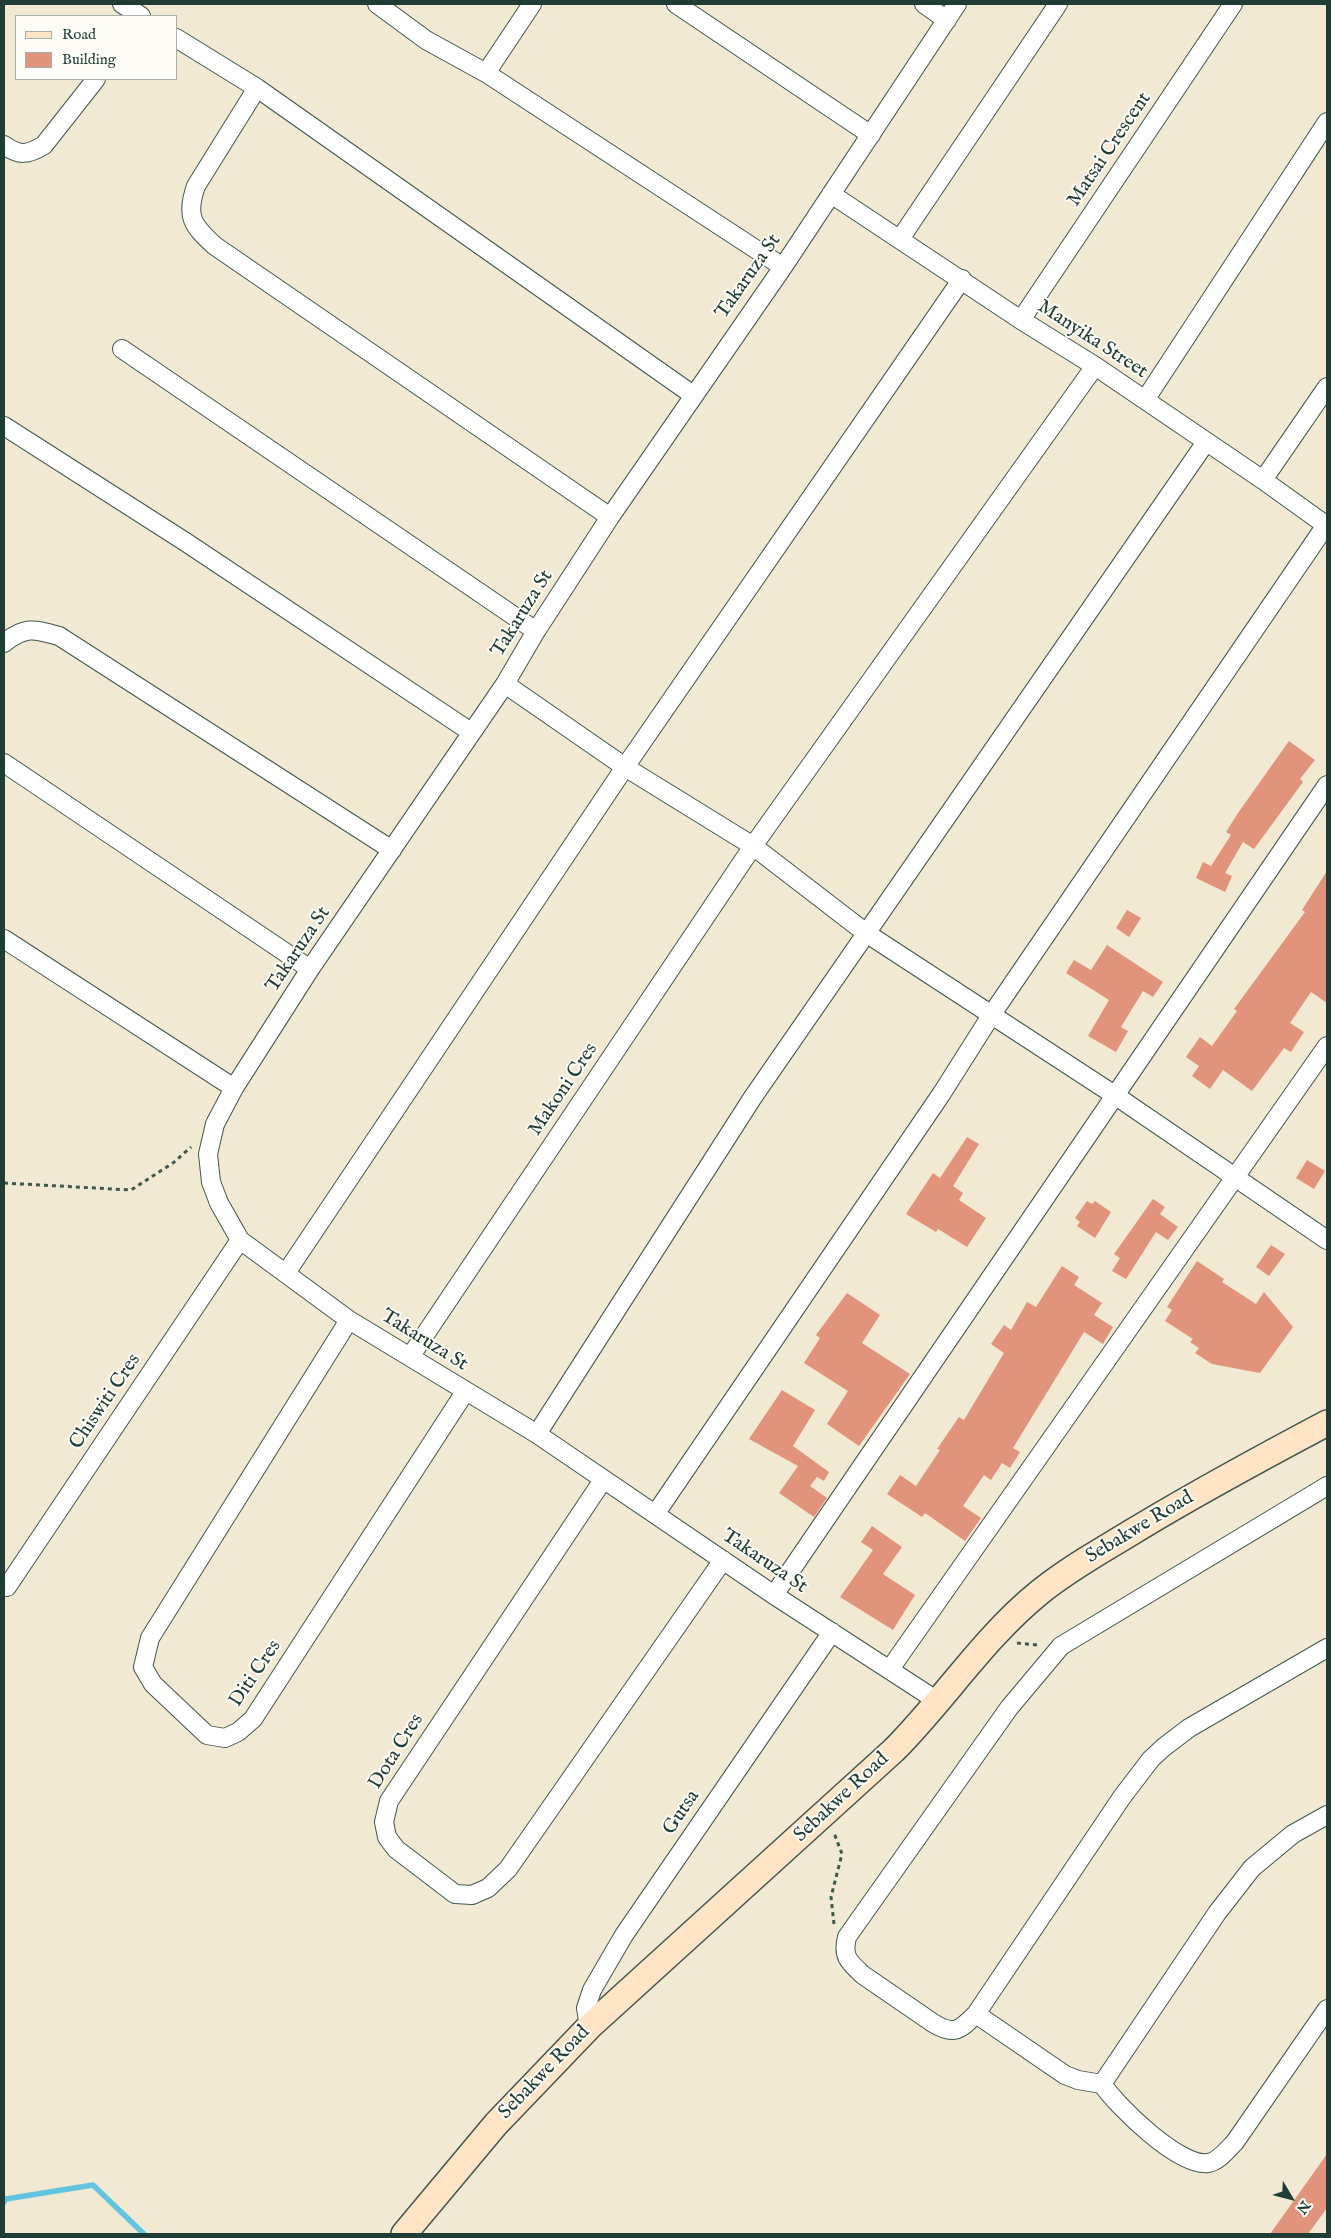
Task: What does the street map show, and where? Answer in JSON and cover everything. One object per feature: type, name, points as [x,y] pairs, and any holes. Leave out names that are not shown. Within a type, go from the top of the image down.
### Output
[{"type":"street","points":[[122,4],[138,15]]},
{"type":"street","points":[[376,4],[426,40],[486,73],[783,267]]},
{"type":"street","points":[[486,73],[532,4]]},
{"type":"street","points":[[676,4],[871,135]]},
{"type":"street","points":[[924,4],[947,20]]},
{"type":"street","name":"Takaruza St","points":[[939,1702],[774,1595],[656,1513],[603,1480],[537,1434],[349,1320],[240,1240],[228,1221],[211,1182],[208,1154],[215,1124],[234,1088],[310,969],[471,732],[506,684],[536,631],[610,517],[783,267],[957,4]]},
{"type":"street","points":[[900,239],[1058,4]]},
{"type":"street","name":"Matsai Crescent","points":[[1021,320],[1233,4]]},
{"type":"street","points":[[178,39],[257,88],[693,395]]},
{"type":"street","points":[[4,145],[15,153],[36,151],[44,145],[95,80]]},
{"type":"street","points":[[257,88],[196,186],[191,200],[191,216],[197,230],[215,246],[610,517]]},
{"type":"street","points":[[1145,400],[1327,122]]},
{"type":"street","name":"Manyika Street","points":[[831,194],[962,279],[1021,320],[1095,366],[1263,480],[1327,526]]},
{"type":"street","points":[[286,1273],[625,767],[962,279]]},
{"type":"street","points":[[122,349],[536,631]]},
{"type":"street","name":"Makoni Cres","points":[[410,1357],[753,846],[1095,366]]},
{"type":"street","points":[[1263,480],[1327,387]]},
{"type":"street","points":[[4,426],[184,541],[471,732]]},
{"type":"street","points":[[537,1434],[752,1097],[1206,442]]},
{"type":"street","points":[[656,1513],[942,1093],[992,1014],[1327,526]]},
{"type":"street","points":[[4,643],[17,632],[39,630],[59,636],[392,850]]},
{"type":"street","points":[[506,684],[625,767],[753,846],[866,932],[1116,1096],[1327,1240]]},
{"type":"street","points":[[4,763],[310,969]]},
{"type":"street","points":[[774,1595],[1327,785]]},
{"type":"street","points":[[4,938],[234,1088]]},
{"type":"street","points":[[890,1669],[1237,1177],[1327,1046]]},
{"type":"street","name":"Chiswiti Cres","points":[[8,1587],[240,1240]]},
{"type":"street","name":"Diti Cres","points":[[349,1320],[150,1638],[143,1667],[153,1684],[207,1735],[225,1738],[238,1732],[253,1720],[465,1392]]},
{"type":"street","name":"Sebakwe Road","points":[[404,2234],[496,2124],[588,2027],[826,1813],[918,1726],[989,1642],[1039,1592],[1078,1564],[1186,1499],[1327,1423]]},
{"type":"street","name":"Dota Cres","points":[[603,1480],[389,1801],[384,1822],[386,1837],[396,1850],[454,1894],[472,1895],[488,1888],[508,1869],[723,1560]]},
{"type":"street","points":[[1327,1486],[1061,1646],[1009,1708],[847,1937],[845,1947],[846,1958],[863,1975],[933,2023],[943,2029],[954,2031],[962,2028],[976,2014],[1122,1797],[1151,1759],[1189,1728],[1327,1648]]},
{"type":"street","name":"Gutsa","points":[[588,2027],[586,2008],[592,1990],[620,1942],[832,1632]]},
{"type":"street","points":[[1102,2084],[1217,1913],[1252,1868],[1294,1834],[1327,1815]]},
{"type":"street","points":[[976,2014],[1065,2075],[1078,2080],[1102,2084],[1126,2113],[1177,2154],[1192,2161],[1208,2163],[1220,2157],[1234,2142],[1327,2009]]},
{"type":"path","points":[[4,1184],[131,1190],[173,1163],[215,1124]]},
{"type":"path","points":[[989,1642],[1061,1646]]},
{"type":"path","points":[[826,1813],[842,1854],[831,1897],[835,1930],[847,1937]]},
{"type":"building","points":[[1289,741],[1315,760],[1300,779],[1303,782],[1254,849],[1243,842],[1225,873],[1232,876],[1225,892],[1196,878],[1203,862],[1211,866],[1231,835],[1226,832]]},
{"type":"building","points":[[1327,871],[1327,1003],[1311,992],[1290,1023],[1304,1032],[1291,1052],[1284,1048],[1252,1091],[1223,1070],[1210,1089],[1192,1076],[1199,1066],[1186,1057],[1200,1037],[1212,1046],[1237,1011],[1234,1009],[1305,912],[1302,910]]},
{"type":"building","points":[[1127,910],[1141,918],[1129,937],[1116,928]]},
{"type":"building","points":[[1107,945],[1163,982],[1153,997],[1143,991],[1121,1027],[1128,1031],[1116,1052],[1088,1036],[1109,1000],[1066,973],[1074,960],[1091,970]]},
{"type":"building","points":[[967,1137],[979,1144],[953,1186],[963,1193],[959,1200],[986,1218],[967,1247],[938,1229],[936,1232],[906,1214],[933,1173],[940,1178]]},
{"type":"building","points":[[1307,1160],[1325,1171],[1314,1189],[1296,1178]]},
{"type":"building","points":[[1153,1199],[1165,1207],[1160,1214],[1178,1227],[1168,1240],[1156,1232],[1126,1279],[1112,1271],[1120,1258],[1114,1254]]},
{"type":"building","points":[[1087,1201],[1092,1204],[1095,1201],[1111,1212],[1095,1238],[1077,1226],[1080,1222],[1075,1218]]},
{"type":"building","points":[[1271,1245],[1285,1254],[1269,1276],[1256,1267]]},
{"type":"building","points":[[1197,1261],[1224,1279],[1222,1282],[1256,1304],[1264,1292],[1293,1327],[1260,1373],[1212,1364],[1195,1353],[1199,1348],[1190,1342],[1193,1339],[1165,1321],[1172,1310],[1167,1307]]},
{"type":"building","points":[[1062,1266],[1079,1277],[1074,1285],[1102,1303],[1094,1315],[1113,1327],[1103,1344],[1084,1332],[1013,1448],[1020,1452],[1010,1468],[1002,1463],[991,1480],[984,1475],[963,1506],[981,1518],[965,1541],[925,1513],[922,1517],[887,1494],[900,1475],[916,1486],[940,1450],[937,1449],[959,1417],[964,1420],[1004,1353],[991,1344],[1004,1325],[1011,1330],[1027,1302],[1036,1307]]},
{"type":"building","points":[[847,1293],[880,1315],[862,1343],[910,1374],[859,1446],[827,1424],[848,1391],[804,1363],[820,1338],[816,1335]]},
{"type":"building","points":[[782,1390],[815,1410],[793,1446],[829,1472],[824,1481],[817,1477],[810,1486],[827,1498],[814,1517],[779,1493],[798,1466],[749,1439]]},
{"type":"building","points":[[872,1526],[902,1547],[883,1574],[915,1595],[893,1630],[840,1597],[873,1550],[861,1542]]},
{"type":"building","points":[[1327,2154],[1327,2208],[1308,2234],[1270,2234]]},
{"type":"waterway","points":[[4,2202],[6,2199],[93,2185],[144,2234]]}]
